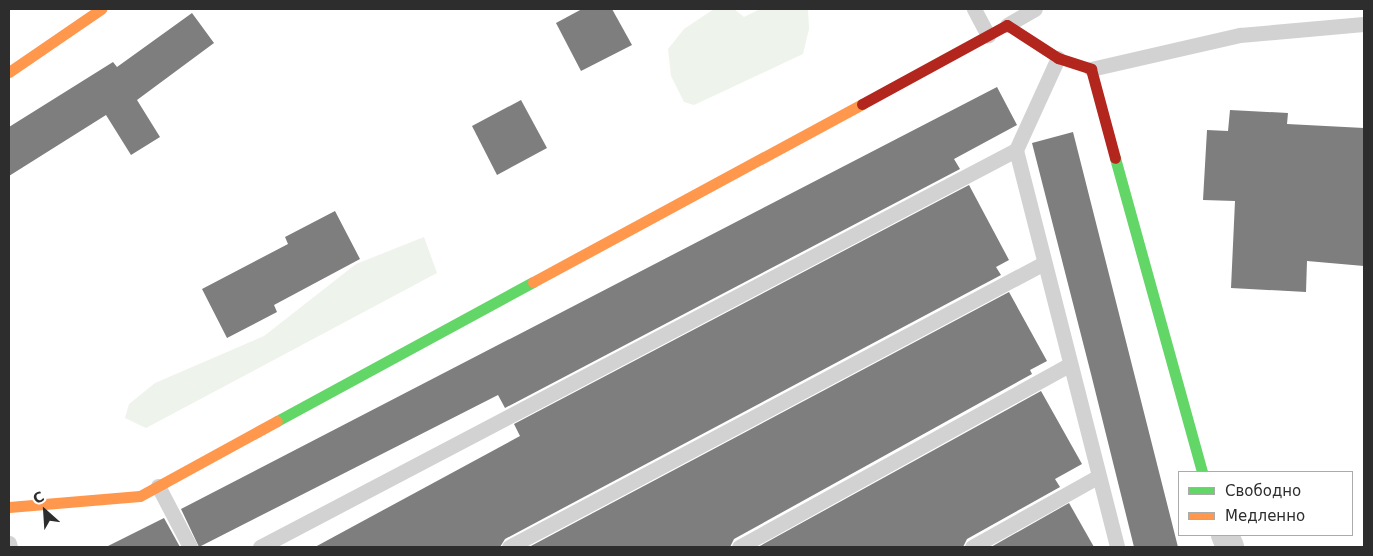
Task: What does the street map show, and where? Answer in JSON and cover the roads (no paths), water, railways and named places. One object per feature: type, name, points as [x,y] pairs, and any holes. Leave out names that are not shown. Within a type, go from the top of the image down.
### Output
[{"type":"street","points":[[9,72],[101,9]]},
{"type":"street","points":[[9,507],[140,496],[1007,25],[1058,58],[1091,69],[1188,435],[1202,471]]},
{"type":"lane","points":[[974,9],[988,35]]},
{"type":"lane","points":[[1007,25],[1035,9]]},
{"type":"lane","points":[[1091,69],[1240,35],[1364,24]]},
{"type":"lane","points":[[260,547],[1016,150],[1058,58]]},
{"type":"lane","points":[[1016,150],[1117,547]]},
{"type":"lane","points":[[509,547],[1044,263]]},
{"type":"lane","points":[[739,547],[1070,364]]},
{"type":"lane","points":[[972,547],[1099,476]]},
{"type":"lane","points":[[158,486],[190,547]]},
{"type":"lane","points":[[9,542],[10,547]]}]
